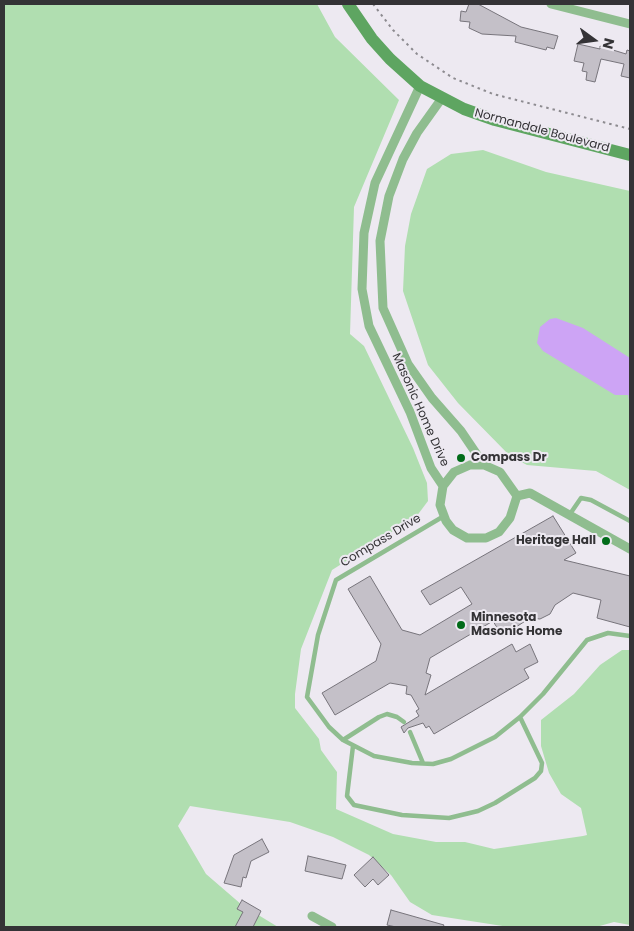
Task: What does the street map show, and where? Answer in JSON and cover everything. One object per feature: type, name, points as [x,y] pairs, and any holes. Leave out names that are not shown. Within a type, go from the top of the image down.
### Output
[{"type":"street","name":"Normandale Boulevard","points":[[348,4],[368,33],[390,59],[420,86],[442,98],[464,109],[495,120],[630,154]]},
{"type":"street","points":[[551,4],[630,24]]},
{"type":"street","name":"Masonic Home Drive","points":[[420,86],[375,184],[364,232],[362,288],[370,326],[410,412],[431,468],[443,486]]},
{"type":"street","name":"Masonic Home Drive","points":[[442,98],[413,139],[389,196],[380,241],[383,308],[408,364],[432,398],[461,431],[484,465]]},
{"type":"street","points":[[470,465],[484,465],[500,472],[517,496],[510,518],[499,532],[486,538],[467,538],[453,530],[444,516],[440,505],[443,486],[454,472],[470,465]]},
{"type":"street","points":[[517,496],[530,493],[630,549]]},
{"type":"street","points":[[312,916],[332,927]]},
{"type":"lane","points":[[570,514],[581,498],[591,500],[630,521]]},
{"type":"lane","name":"Compass Drive","points":[[444,516],[336,580],[318,635],[307,697],[329,727],[343,740],[374,756],[433,764],[451,759],[495,737],[520,717],[543,694],[587,640],[608,632],[630,636]]},
{"type":"lane","points":[[343,740],[387,714],[404,722]]},
{"type":"lane","points":[[353,746],[348,796],[354,804],[402,815],[449,818],[478,811],[495,803],[535,778],[541,771],[542,763],[520,717]]},
{"type":"lane","points":[[410,732],[422,763]]},
{"type":"path","points":[[373,4],[393,30],[417,54],[453,78],[492,94],[630,129]]},
{"type":"green space","points":[[4,4],[317,4],[335,37],[399,100],[354,207],[350,334],[364,346],[413,448],[427,483],[428,501],[416,517],[332,570],[301,649],[295,708],[319,739],[321,750],[337,772],[336,809],[393,834],[436,842],[465,842],[494,849],[583,836],[587,835],[581,808],[561,794],[549,773],[541,746],[541,720],[574,694],[600,665],[622,650],[630,650],[630,925],[614,922],[596,927],[509,927],[432,915],[410,902],[391,875],[369,855],[333,837],[290,822],[190,806],[178,826],[206,874],[242,905],[278,927],[4,927]]},
{"type":"green space","points":[[483,150],[546,172],[630,191],[630,490],[596,471],[527,465],[510,456],[458,403],[428,365],[403,291],[405,246],[411,214],[427,169],[451,154]]},
{"type":"shaded area","points":[[556,318],[583,328],[630,358],[630,395],[615,395],[543,351],[537,343],[540,327],[550,319]]},
{"type":"building","points":[[469,4],[478,4],[521,27],[558,36],[554,49],[547,47],[546,50],[515,42],[516,36],[482,34],[469,28],[470,22],[460,21],[461,11],[466,12]]},
{"type":"building","points":[[578,44],[600,49],[600,46],[626,54],[627,50],[630,51],[630,78],[621,76],[624,64],[601,59],[595,82],[586,80],[587,72],[582,71],[584,63],[574,61]]},
{"type":"building","name":"Minnesota Masonic Home","points":[[553,516],[576,553],[564,560],[630,576],[630,627],[597,618],[601,600],[573,593],[555,605],[550,614],[540,619],[530,618],[502,636],[493,621],[430,658],[426,673],[431,675],[425,695],[512,644],[516,652],[530,644],[538,662],[524,669],[529,678],[434,734],[429,726],[426,728],[423,723],[408,728],[404,733],[401,727],[419,716],[416,711],[419,709],[411,695],[406,694],[407,686],[390,683],[335,715],[322,693],[376,661],[381,644],[348,589],[370,576],[402,630],[420,635],[472,604],[461,587],[430,605],[421,591]]},
{"type":"building","points":[[262,839],[269,852],[251,861],[246,878],[243,877],[241,887],[224,883],[234,855]]},
{"type":"building","points":[[308,856],[346,865],[342,879],[305,871]]},
{"type":"building","points":[[373,857],[389,875],[378,885],[373,879],[365,887],[354,875]]},
{"type":"building","points":[[242,900],[261,911],[253,927],[235,927],[243,912],[237,909]]},
{"type":"building","points":[[391,910],[444,925],[443,927],[396,927],[387,925]]},
{"type":"place","name":"Compass Dr","points":[[461,458]]},
{"type":"place","name":"Heritage Hall","points":[[606,541]]},
{"type":"place","name":"Minnesota Masonic Home","points":[[461,625]]}]
